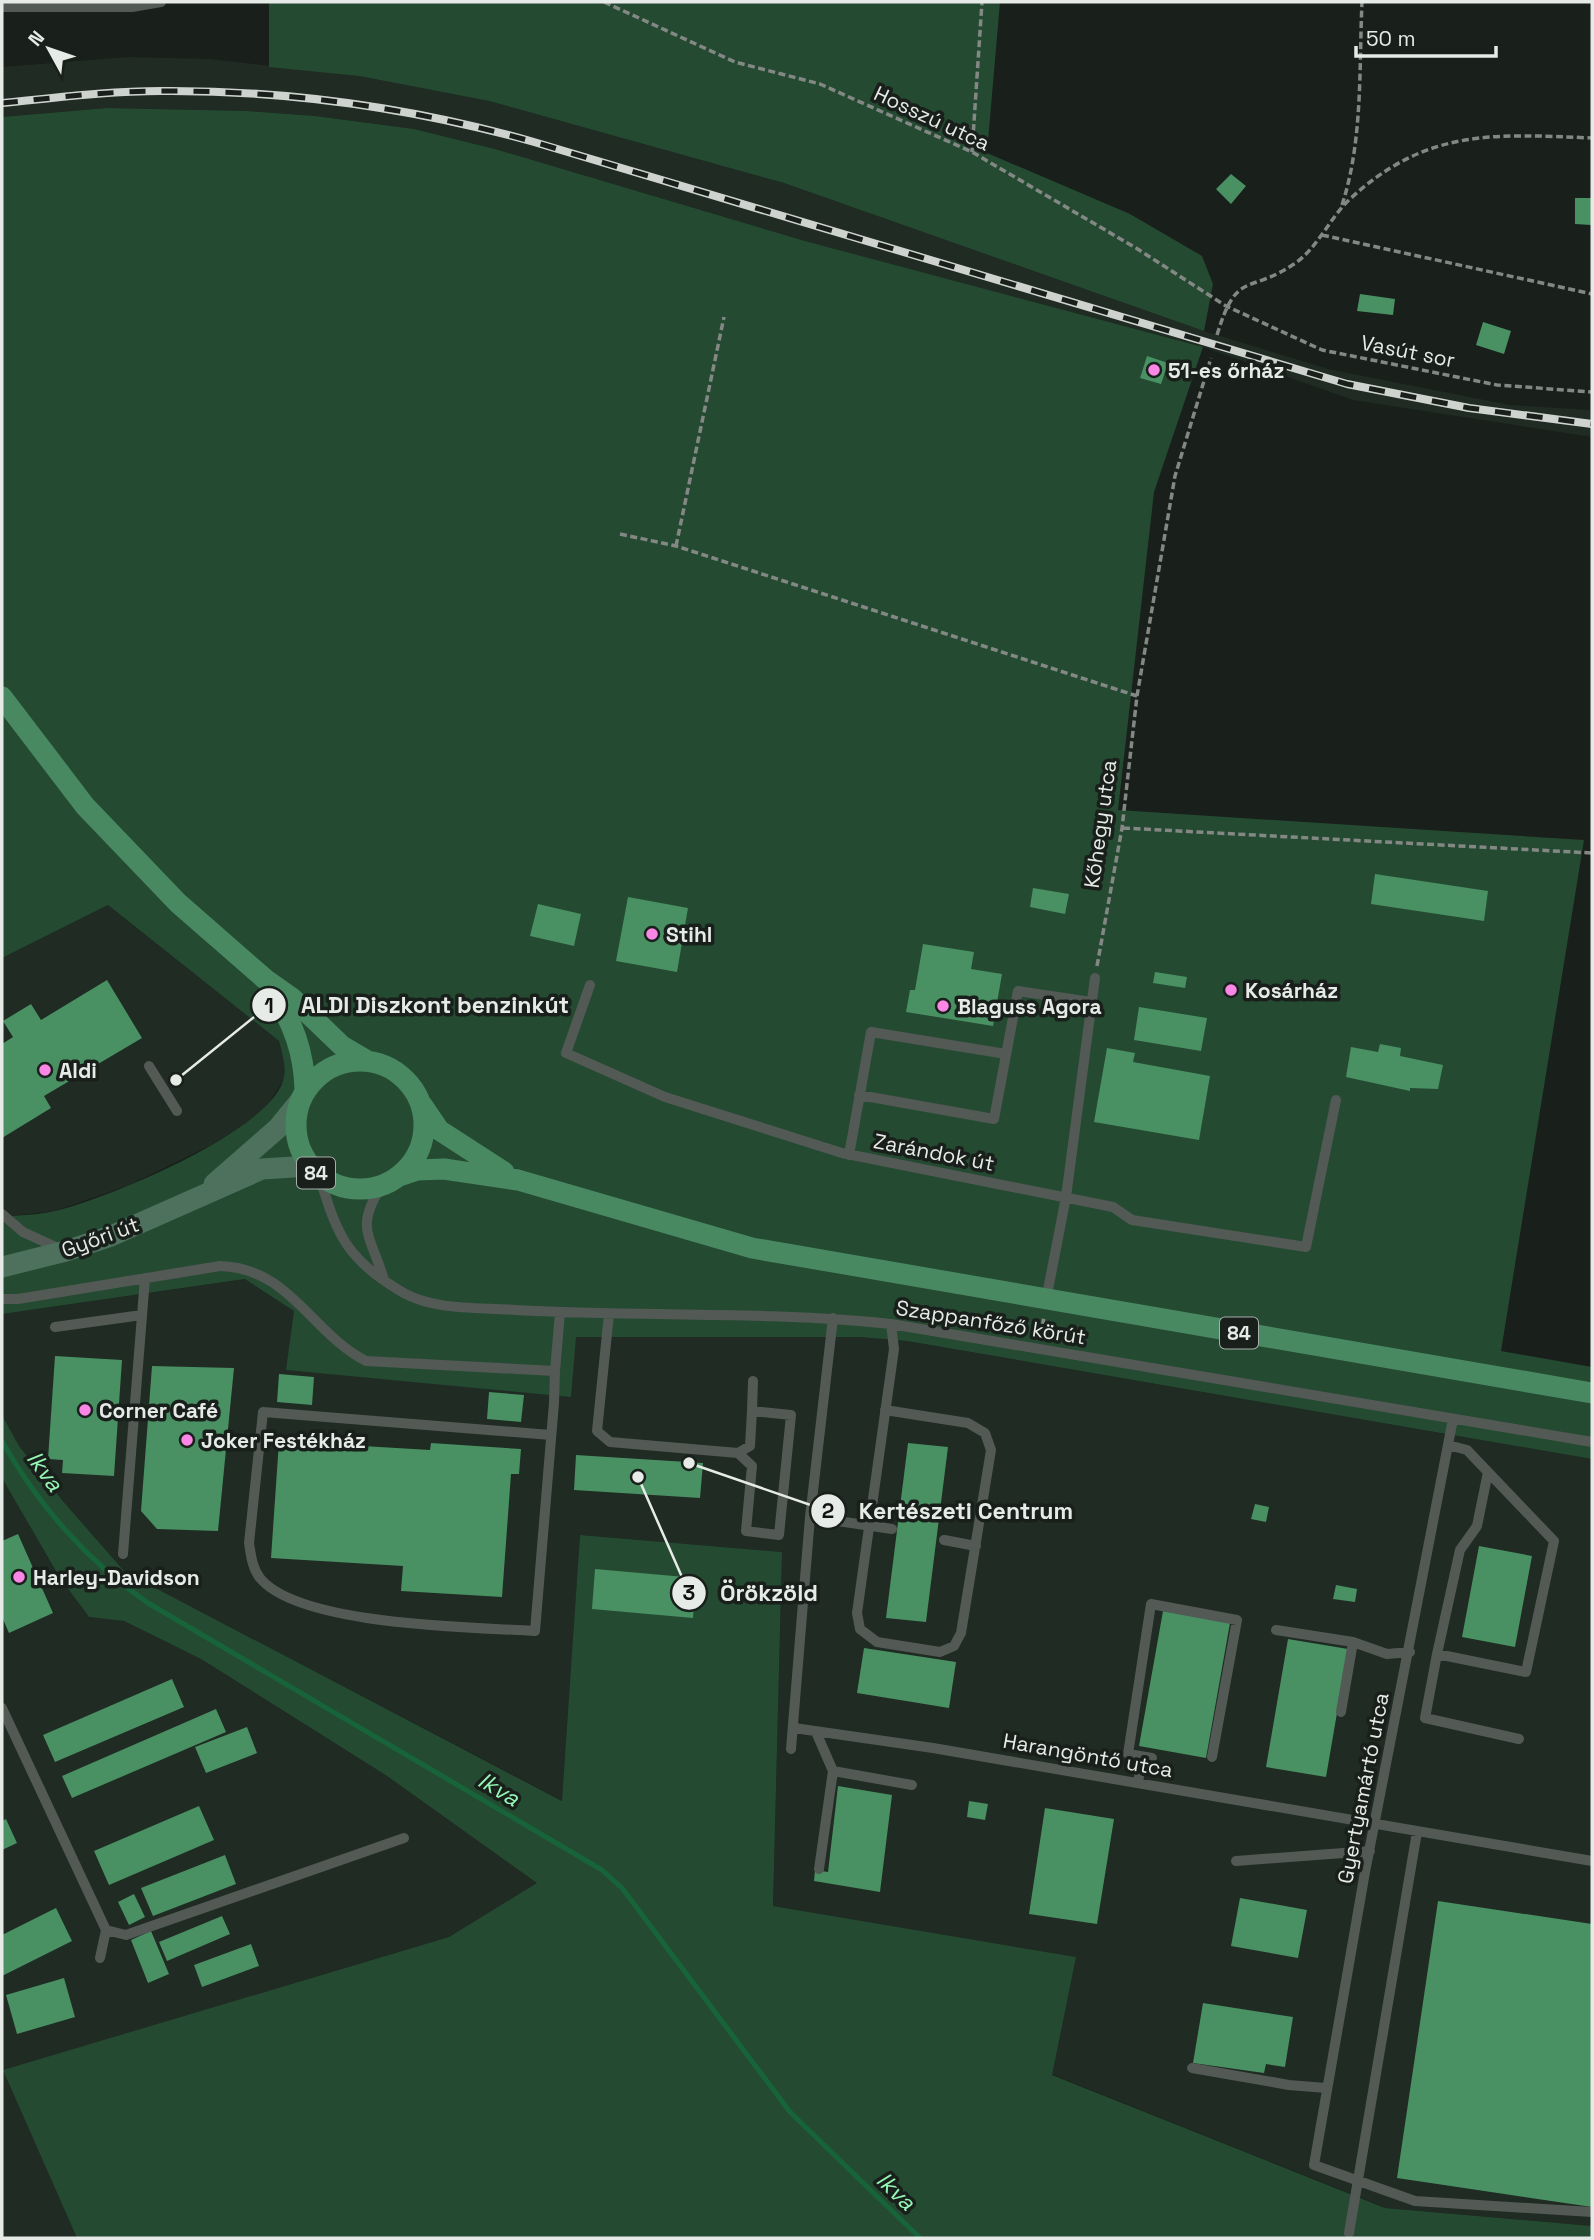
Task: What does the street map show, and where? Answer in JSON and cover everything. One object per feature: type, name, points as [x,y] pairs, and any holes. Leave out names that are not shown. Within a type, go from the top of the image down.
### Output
[{"type":"main road","name":"84","points":[[2,697],[107,832],[178,903],[265,979],[292,998],[342,1046],[366,1060],[384,1065],[402,1078],[439,1130],[472,1154],[518,1180]]},
{"type":"main road","name":"84","points":[[265,979],[298,1036],[304,1061],[303,1096],[295,1126],[297,1142],[314,1171],[347,1188],[382,1185],[417,1170],[443,1169],[518,1180],[752,1248],[1592,1393]]},
{"type":"main road","points":[[303,1096],[329,1068],[345,1062],[366,1060]]},
{"type":"main road","name":"Győri út","points":[[196,1200],[278,1128],[303,1096]]},
{"type":"main road","points":[[402,1175],[412,1162],[423,1135],[421,1104]]},
{"type":"main road","name":"Győri út","points":[[2,1267],[66,1251],[196,1200],[262,1169],[314,1171]]},
{"type":"lane","points":[[2,7],[132,7],[161,2]]},
{"type":"lane","points":[[1046,1300],[1066,1197],[1095,978]]},
{"type":"lane","name":"Zarándok út","points":[[590,985],[566,1053],[664,1097],[849,1155],[1113,1207],[1132,1220],[1306,1247],[1336,1100]]},
{"type":"lane","points":[[859,1096],[994,1119],[1018,991],[1091,1002]]},
{"type":"lane","points":[[849,1155],[871,1032],[1006,1054]]},
{"type":"lane","points":[[149,1066],[177,1111]]},
{"type":"lane","name":"Szappanfőző körút","points":[[314,1171],[340,1236],[360,1263],[404,1293],[439,1304],[610,1314],[833,1318],[891,1324],[1592,1442]]},
{"type":"lane","points":[[382,1185],[367,1208],[366,1225],[384,1280]]},
{"type":"lane","points":[[2,1214],[23,1232],[66,1251]]},
{"type":"lane","points":[[2,1299],[18,1299],[220,1266],[240,1266],[257,1272],[292,1295],[345,1350],[366,1361],[555,1371]]},
{"type":"lane","points":[[123,1554],[145,1278]]},
{"type":"lane","points":[[551,1435],[258,1412],[249,1543],[252,1563],[261,1579],[281,1595],[303,1604],[388,1622],[535,1631],[551,1435],[560,1312]]},
{"type":"lane","points":[[610,1314],[597,1431],[610,1442],[738,1454],[752,1466],[746,1531],[779,1535],[792,1415],[752,1411]]},
{"type":"lane","points":[[55,1327],[142,1315]]},
{"type":"lane","points":[[791,1749],[810,1517],[833,1318]]},
{"type":"lane","points":[[885,1410],[968,1423],[985,1433],[991,1450],[961,1633],[954,1646],[940,1652],[877,1642],[860,1629],[857,1613],[869,1524],[885,1410],[894,1349],[891,1324]]},
{"type":"lane","points":[[738,1454],[750,1446],[753,1381]]},
{"type":"lane","name":"Gyertyamártó utca","points":[[1357,2181],[1314,2165],[1370,1851],[1453,1419]]},
{"type":"lane","points":[[1437,1654],[1531,1674],[1554,1541],[1467,1450],[1448,1445]]},
{"type":"lane","points":[[1488,1472],[1477,1525],[1460,1550],[1425,1718],[1519,1739]]},
{"type":"lane","points":[[810,1517],[892,1529]]},
{"type":"lane","points":[[944,1541],[976,1546]]},
{"type":"lane","points":[[1138,1783],[1147,1757],[1128,1754],[1151,1604],[1237,1620],[1212,1757]]},
{"type":"lane","points":[[1276,1630],[1353,1642],[1387,1654],[1410,1652]]},
{"type":"lane","points":[[1342,1712],[1353,1642]]},
{"type":"lane","points":[[2,1708],[106,1930],[100,1958]]},
{"type":"lane","name":"Harangöntő utca","points":[[794,1728],[1138,1783],[1375,1826],[1592,1861]]},
{"type":"lane","points":[[816,1731],[833,1771],[819,1869]]},
{"type":"lane","points":[[833,1771],[912,1785]]},
{"type":"lane","points":[[1349,2233],[1417,1832]]},
{"type":"lane","points":[[106,1930],[126,1936],[404,1838]]},
{"type":"lane","points":[[1236,1861],[1370,1851]]},
{"type":"lane","points":[[1192,2068],[1289,2085],[1326,2088]]},
{"type":"lane","points":[[1357,2181],[1416,2201],[1592,2212]]},
{"type":"path","name":"Hosszú utca","points":[[607,2],[735,62],[820,84],[972,152],[1136,248],[1226,306]]},
{"type":"path","points":[[972,152],[982,2]]},
{"type":"path","points":[[1342,208],[1351,179],[1356,136],[1362,2]]},
{"type":"path","points":[[1217,335],[1226,306],[1241,287],[1294,264],[1322,235],[1342,208],[1378,173],[1437,145],[1477,136],[1592,138]]},
{"type":"path","points":[[1322,235],[1592,295]]},
{"type":"path","name":"Vasút sor","points":[[1226,306],[1322,350],[1497,385],[1592,392]]},
{"type":"path","points":[[676,546],[724,317]]},
{"type":"path","name":"Kőhegy utca","points":[[1095,978],[1122,828],[1137,696],[1175,476],[1211,358]]},
{"type":"path","points":[[620,534],[676,546],[1137,696]]},
{"type":"path","points":[[1122,828],[1592,853]]},
{"type":"path","points":[[1039,1349],[1046,1300]]},
{"type":"shaded area","points":[[128,57],[209,59],[359,76],[489,101],[784,183],[1204,331],[1328,369],[1510,405],[1592,410],[1592,437],[1353,400],[1203,347],[805,241],[495,149],[414,129],[315,116],[247,111],[107,108],[2,117],[2,67]]},
{"type":"shaded area","points":[[108,905],[279,1041],[284,1060],[284,1080],[266,1107],[230,1136],[127,1186],[55,1211],[2,1217],[2,958]]},
{"type":"shaded area","points":[[246,1279],[295,1311],[287,1370],[571,1396],[575,1337],[859,1337],[907,1341],[1592,1459],[1592,2226],[1386,2208],[1051,2074],[1075,1957],[773,1906],[782,1552],[580,1535],[563,1801],[125,1572],[19,1446],[2,1415],[2,1314]]},
{"type":"shaded area","points":[[2,1478],[60,1578],[89,1617],[124,1621],[201,1659],[387,1776],[538,1883],[449,1937],[4,2070],[77,2238],[2,2238]]},
{"type":"green space","points":[[269,2],[1000,2],[987,153],[1130,214],[1202,256],[1213,284],[1204,331],[784,183],[489,101],[359,76],[269,67]]},
{"type":"green space","points":[[107,108],[247,111],[315,116],[414,129],[495,149],[805,241],[1203,347],[1154,492],[1118,810],[1584,840],[1501,1351],[1592,1367],[1592,1459],[907,1341],[859,1337],[576,1337],[571,1397],[286,1370],[294,1311],[245,1279],[2,1314],[2,1217],[49,1212],[79,1204],[147,1178],[184,1160],[221,1140],[251,1119],[274,1098],[284,1077],[279,1041],[108,905],[2,958],[2,117]]},
{"type":"green space","points":[[2,1415],[19,1446],[125,1572],[562,1801],[580,1535],[782,1552],[773,1906],[1076,1957],[1052,2075],[1385,2208],[1592,2226],[1592,2238],[77,2238],[3,2070],[449,1937],[537,1883],[387,1776],[201,1659],[124,1621],[89,1617],[60,1578],[2,1478]]},
{"type":"building","points":[[1231,174],[1246,186],[1231,204],[1216,189]]},
{"type":"building","points":[[1575,198],[1591,198],[1591,225],[1575,224]]},
{"type":"building","points":[[1360,294],[1395,299],[1393,315],[1357,311]]},
{"type":"building","points":[[1483,322],[1511,331],[1504,354],[1476,345]]},
{"type":"building","name":"51-es őrház","points":[[1147,356],[1168,363],[1161,384],[1140,378]]},
{"type":"building","points":[[1375,874],[1488,891],[1484,921],[1371,904]]},
{"type":"building","points":[[1033,888],[1069,894],[1065,914],[1030,907]]},
{"type":"building","name":"Stihl","points":[[628,897],[688,908],[677,972],[616,961]]},
{"type":"building","points":[[538,904],[581,914],[574,946],[530,936]]},
{"type":"building","points":[[923,944],[974,952],[971,969],[1002,974],[993,1026],[906,1012],[910,990],[915,990]]},
{"type":"building","points":[[1155,972],[1187,977],[1185,988],[1153,983]]},
{"type":"building","name":"Aldi","points":[[107,980],[142,1038],[44,1096],[51,1108],[2,1138],[2,1044],[13,1037],[3,1021],[31,1004],[41,1020]]},
{"type":"building","points":[[1139,1007],[1207,1018],[1201,1051],[1134,1040]]},
{"type":"building","points":[[1380,1044],[1401,1048],[1400,1056],[1443,1065],[1438,1089],[1410,1088],[1410,1091],[1346,1077],[1351,1047],[1378,1052]]},
{"type":"building","points":[[1107,1048],[1135,1053],[1133,1062],[1210,1076],[1199,1140],[1094,1122]]},
{"type":"building","name":"Corner Café","points":[[55,1356],[122,1360],[114,1476],[62,1473],[63,1460],[48,1459]]},
{"type":"building","name":"Joker Festékház","points":[[152,1366],[234,1368],[218,1531],[157,1529],[141,1511]]},
{"type":"building","points":[[279,1374],[314,1377],[312,1405],[277,1402]]},
{"type":"building","points":[[489,1392],[524,1395],[521,1422],[487,1419]]},
{"type":"building","points":[[279,1441],[430,1450],[431,1443],[521,1449],[519,1474],[511,1474],[502,1597],[401,1591],[403,1566],[271,1558]]},
{"type":"building","points":[[908,1443],[948,1447],[926,1622],[886,1618]]},
{"type":"building","points":[[576,1455],[703,1463],[700,1498],[574,1490]]},
{"type":"building","points":[[1255,1504],[1269,1507],[1266,1522],[1251,1519]]},
{"type":"building","name":"Harley-Davidson","points":[[18,1534],[53,1613],[9,1633],[2,1617],[2,1541]]},
{"type":"building","points":[[1479,1546],[1532,1556],[1515,1647],[1462,1637]]},
{"type":"building","points":[[595,1569],[696,1578],[693,1618],[592,1609]]},
{"type":"building","points":[[1336,1585],[1357,1589],[1355,1602],[1333,1599]]},
{"type":"building","points":[[1163,1611],[1230,1623],[1206,1758],[1139,1746]]},
{"type":"building","points":[[1288,1639],[1348,1649],[1326,1777],[1266,1767]]},
{"type":"building","points":[[864,1648],[956,1662],[949,1708],[857,1693]]},
{"type":"building","points":[[172,1679],[184,1707],[55,1762],[43,1735]]},
{"type":"building","points":[[216,1709],[226,1732],[72,1798],[62,1776]]},
{"type":"building","points":[[247,1727],[257,1753],[206,1773],[195,1747]]},
{"type":"building","points":[[838,1786],[892,1795],[880,1892],[814,1881],[815,1870],[828,1872]]},
{"type":"building","points":[[969,1801],[988,1804],[985,1820],[967,1817]]},
{"type":"building","points":[[199,1806],[214,1840],[109,1885],[94,1851]]},
{"type":"building","points":[[1045,1808],[1114,1819],[1097,1924],[1029,1914]]},
{"type":"building","points":[[6,1819],[17,1843],[2,1850],[2,1821]]},
{"type":"building","points":[[225,1855],[236,1884],[153,1916],[141,1888]]},
{"type":"building","points":[[134,1894],[145,1917],[129,1925],[118,1902]]},
{"type":"building","points":[[1240,1898],[1307,1910],[1298,1958],[1231,1946]]},
{"type":"building","points":[[1438,1901],[1592,1924],[1592,2207],[1397,2178]]},
{"type":"building","points":[[56,1908],[72,1941],[2,1976],[2,1935]]},
{"type":"building","points":[[222,1916],[230,1934],[167,1961],[159,1942]]},
{"type":"building","points":[[151,1931],[169,1974],[148,1983],[131,1940]]},
{"type":"building","points":[[251,1944],[259,1966],[202,1987],[194,1965]]},
{"type":"building","points":[[64,1978],[75,2017],[17,2034],[6,1995]]},
{"type":"building","points":[[1203,2003],[1293,2017],[1285,2067],[1266,2064],[1264,2073],[1193,2063]]},
{"type":"waterway","name":"Ikva","points":[[2,1441],[31,1487],[66,1530],[105,1569],[148,1603],[602,1870],[622,1888],[790,2112],[920,2238]]},
{"type":"railway","points":[[2,103],[121,92],[208,92],[349,103],[442,120],[534,142],[1347,384],[1469,408],[1592,424]]},
{"type":"place","name":"51-es őrház","points":[[1154,370]]},
{"type":"place","name":"Stihl","points":[[652,934]]},
{"type":"place","name":"Kosárház","points":[[1231,990]]},
{"type":"place","name":"Blaguss Agora","points":[[943,1006]]},
{"type":"place","name":"Aldi","points":[[45,1070]]},
{"type":"place","name":"ALDI Diszkont benzinkút","points":[[176,1080]]},
{"type":"place","name":"Corner Café","points":[[85,1410]]},
{"type":"place","name":"Joker Festékház","points":[[187,1440]]},
{"type":"place","name":"Kertészeti Centrum","points":[[689,1463]]},
{"type":"place","name":"Örökzöld","points":[[638,1477]]},
{"type":"place","name":"Harley-Davidson","points":[[19,1577]]}]
